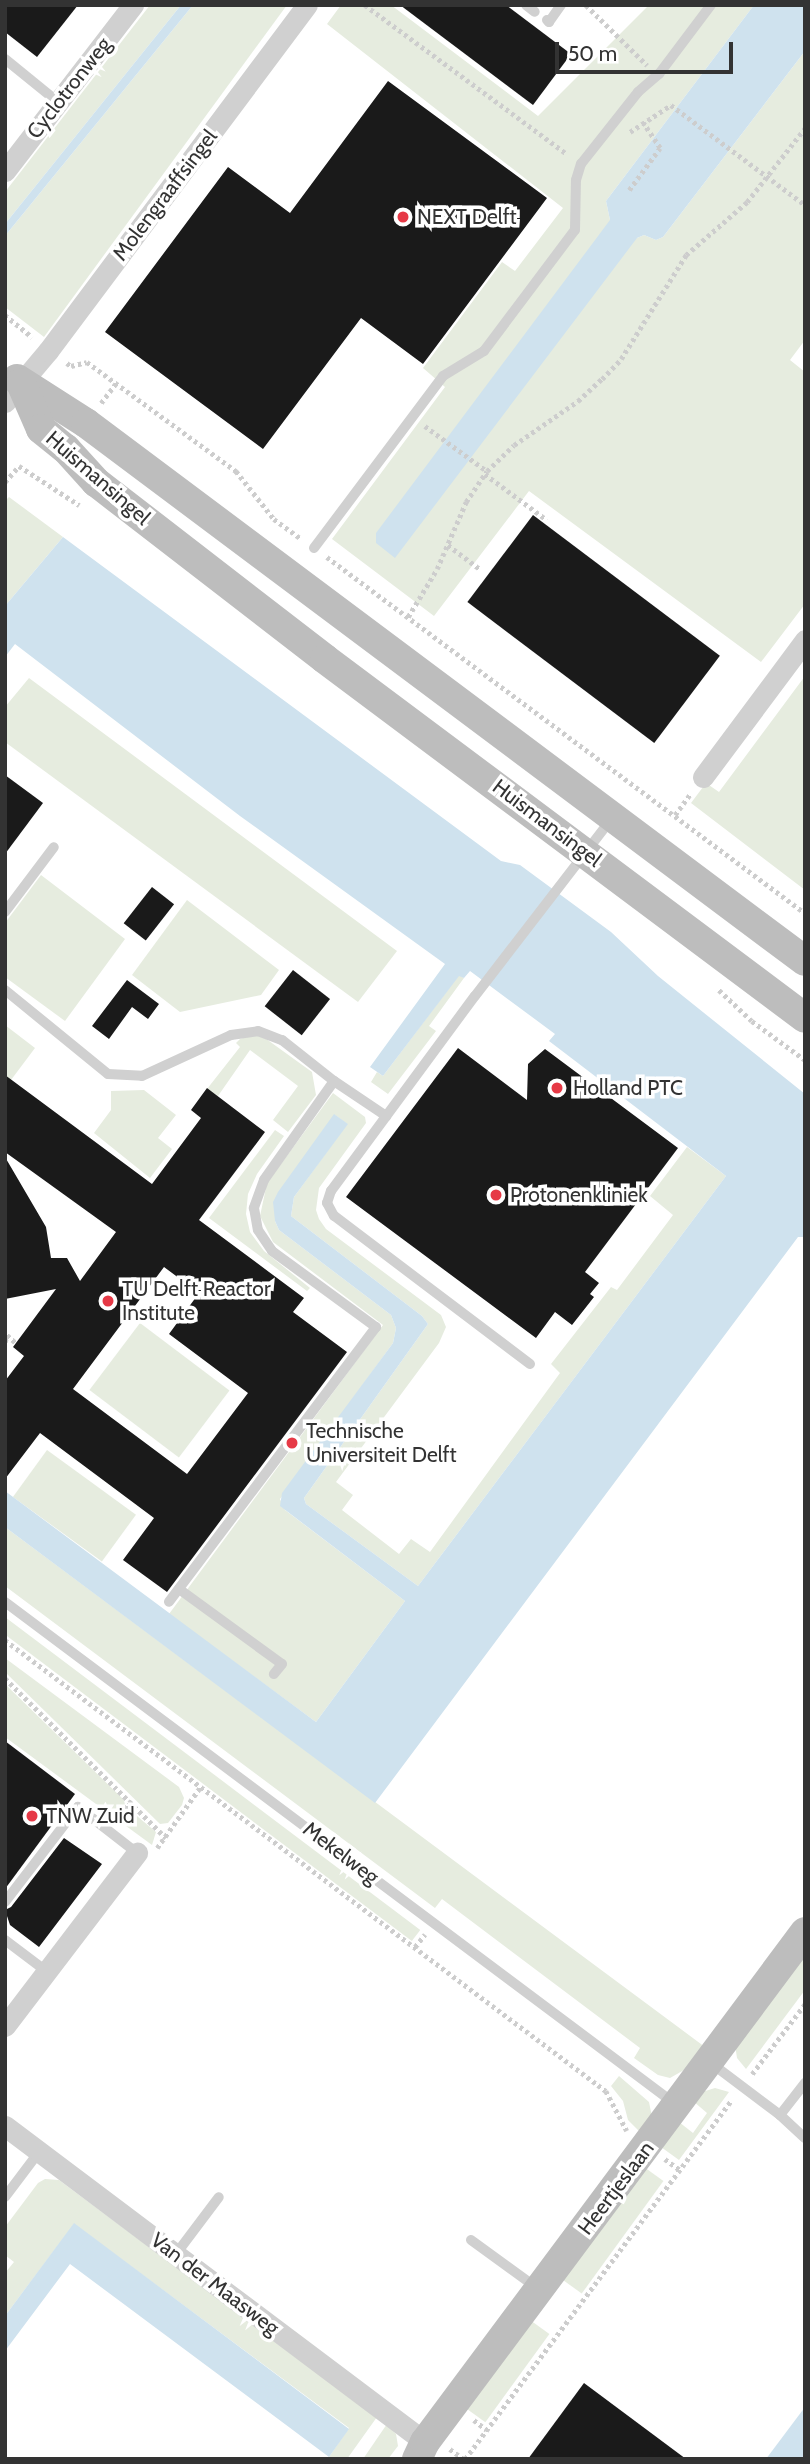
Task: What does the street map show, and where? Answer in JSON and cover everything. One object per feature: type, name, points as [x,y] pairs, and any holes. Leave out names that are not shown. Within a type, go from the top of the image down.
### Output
[{"type":"street","name":"Cyclotronweg","points":[[5,171],[133,5]]},
{"type":"street","name":"Molengraaffsingel","points":[[11,385],[48,351],[307,5]]},
{"type":"street","name":"Huismansingel","points":[[11,385],[86,423],[805,961]]},
{"type":"street","name":"Huismansingel","points":[[11,385],[41,429],[66,449],[96,482],[326,659],[805,1018]]},
{"type":"street","points":[[703,777],[805,640]]},
{"type":"street","points":[[5,2026],[137,1853]]},
{"type":"street","name":"Heertjeslaan","points":[[399,2459],[421,2450],[805,1932]]},
{"type":"street","name":"Van der Maasweg","points":[[5,2126],[176,2254],[421,2450]]},
{"type":"lane","points":[[547,20],[549,22],[561,5]]},
{"type":"lane","points":[[314,548],[443,376],[484,351],[575,230],[576,180],[582,164],[638,92],[659,74],[711,5]]},
{"type":"lane","points":[[5,59],[58,102]]},
{"type":"lane","points":[[530,1364],[334,1216],[327,1203],[331,1191],[475,996],[613,818]]},
{"type":"lane","points":[[5,912],[54,847]]},
{"type":"lane","points":[[5,990],[108,1074],[142,1076],[231,1035],[258,1031],[282,1040],[334,1081],[386,1116]]},
{"type":"lane","points":[[169,1602],[376,1327],[272,1251],[258,1230],[254,1208],[264,1180],[334,1081]]},
{"type":"lane","points":[[179,1589],[282,1664],[274,1674]]},
{"type":"lane","name":"Mekelweg","points":[[5,1602],[677,2105]]},
{"type":"lane","points":[[5,1902],[78,1807],[137,1853]]},
{"type":"lane","points":[[5,1940],[46,1971]]},
{"type":"lane","points":[[709,2062],[780,2115],[805,2138]]},
{"type":"lane","points":[[780,2115],[805,2083]]},
{"type":"lane","points":[[5,2197],[39,2152]]},
{"type":"lane","points":[[176,2254],[219,2197]]},
{"type":"lane","points":[[471,2240],[539,2290]]},
{"type":"path","points":[[365,5],[582,164]]},
{"type":"path","points":[[586,5],[659,74]]},
{"type":"path","points":[[623,137],[671,105],[805,205]]},
{"type":"path","points":[[629,190],[660,148],[643,123]]},
{"type":"path","points":[[408,617],[448,545],[466,502],[486,472],[514,445],[578,401],[621,359],[687,255],[747,202],[805,128]]},
{"type":"path","points":[[5,315],[48,351],[71,366],[87,362],[236,471],[274,519],[805,913]]},
{"type":"path","points":[[438,436],[547,520]]},
{"type":"path","name":"Huismansingel","points":[[5,482],[19,466],[44,479]]},
{"type":"path","points":[[448,545],[480,569]]},
{"type":"path","points":[[5,1342],[7,1335],[16,1343]]},
{"type":"path","name":"Mekelweg","points":[[5,1640],[606,2091],[622,2125],[647,2146]]},
{"type":"path","points":[[5,1678],[166,1838]]},
{"type":"path","points":[[137,1853],[154,1851],[166,1838],[201,1786]]},
{"type":"path","name":"Heertjeslaan","points":[[465,2459],[805,2004]]},
{"type":"shaded area","points":[[150,5],[181,5],[5,224],[5,192]]},
{"type":"shaded area","points":[[193,5],[287,5],[44,337],[5,307],[5,236]]},
{"type":"shaded area","points":[[341,5],[391,5],[538,116],[649,5],[754,5],[606,201],[610,220],[637,238],[644,235],[656,240],[663,237],[805,51],[805,340],[790,360],[805,372],[805,604],[761,662],[529,491],[434,616],[332,539],[445,387],[423,368],[502,262],[515,271],[563,208],[327,24]]},
{"type":"shaded area","points":[[9,497],[63,537],[5,606],[5,501]]},
{"type":"shaded area","points":[[805,676],[805,890],[691,803],[706,783],[719,792]]},
{"type":"shaded area","points":[[29,678],[397,951],[358,1002],[5,742],[5,707]]},
{"type":"shaded area","points":[[41,875],[125,939],[65,1021],[5,977],[5,923]]},
{"type":"shaded area","points":[[187,900],[279,970],[261,995],[180,1012],[132,975]]},
{"type":"shaded area","points":[[459,975],[464,978],[429,1026],[436,1031],[388,1094],[371,1082],[377,1072],[383,1076]]},
{"type":"shaded area","points":[[5,1025],[35,1048],[5,1088]]},
{"type":"shaded area","points":[[258,1033],[312,1072],[316,1095],[288,1132],[273,1120],[298,1086],[250,1050],[218,1096],[207,1089],[240,1047],[236,1043]]},
{"type":"shaded area","points":[[144,1090],[176,1115],[158,1138],[172,1149],[150,1178],[94,1133],[111,1110],[111,1091]]},
{"type":"shaded area","points":[[333,1093],[365,1117],[366,1123],[319,1188],[316,1210],[319,1219],[326,1229],[441,1315],[446,1327],[439,1343],[336,1482],[353,1495],[342,1510],[399,1554],[411,1539],[430,1552],[560,1373],[551,1364],[611,1287],[617,1290],[673,1215],[650,1196],[687,1147],[726,1176],[418,1586],[306,1504],[304,1498],[428,1324],[422,1316],[291,1216],[294,1197],[347,1124],[335,1115],[275,1221],[279,1230],[391,1315],[396,1328],[393,1343],[280,1499],[285,1510],[405,1601],[316,1722],[169,1614],[383,1325],[273,1242],[260,1216],[267,1183]]},
{"type":"shaded area","points":[[275,1130],[284,1136],[257,1174],[248,1194],[246,1214],[250,1232],[264,1251],[310,1288],[307,1291],[209,1218]]},
{"type":"shaded area","points":[[140,1323],[229,1390],[179,1457],[89,1390]]},
{"type":"shaded area","points":[[47,1450],[136,1515],[102,1562],[13,1497]]},
{"type":"shaded area","points":[[5,1527],[705,2047],[691,2066],[670,2078],[658,2075],[634,2058],[640,2048],[442,1899],[435,1908],[5,1586]]},
{"type":"shaded area","points":[[5,1617],[420,1930],[412,1941],[5,1635]]},
{"type":"shaded area","points":[[5,1658],[179,1787],[184,1798],[182,1805],[168,1823],[160,1824],[5,1672]]},
{"type":"shaded area","points":[[5,1684],[124,1800],[125,1805],[115,1818],[5,1737]]},
{"type":"shaded area","points":[[131,1811],[156,1832],[152,1845],[122,1823]]},
{"type":"shaded area","points":[[805,1951],[805,1990],[746,2069],[737,2058],[735,2045]]},
{"type":"shaded area","points":[[619,2076],[649,2102],[652,2117],[641,2133],[628,2120],[623,2101],[611,2086]]},
{"type":"shaded area","points":[[715,2088],[729,2092],[679,2160],[661,2147],[679,2122],[693,2133],[707,2113],[693,2101],[699,2093]]},
{"type":"shaded area","points":[[644,2167],[663,2181],[582,2294],[562,2279]]},
{"type":"shaded area","points":[[45,2179],[59,2180],[377,2417],[347,2459],[329,2457],[349,2428],[74,2224],[5,2316],[5,2273],[14,2262],[5,2255],[5,2227],[38,2183]]},
{"type":"shaded area","points":[[530,2320],[549,2334],[485,2422],[466,2408]]},
{"type":"shaded area","points":[[387,2424],[396,2434],[398,2446],[388,2459],[363,2459]]},
{"type":"water","points":[[181,5],[193,5],[5,236],[5,224]]},
{"type":"water","points":[[754,5],[805,5],[805,51],[663,237],[656,240],[644,235],[637,238],[395,558],[376,543],[376,533],[610,220],[606,201]]},
{"type":"water","points":[[63,537],[501,861],[520,865],[611,932],[658,976],[805,1094],[805,1237],[798,1237],[375,1803],[5,1527],[5,1491],[316,1722],[405,1601],[280,1506],[282,1493],[393,1343],[396,1328],[391,1315],[279,1230],[275,1221],[273,1202],[278,1192],[334,1114],[348,1124],[294,1197],[291,1216],[422,1316],[428,1324],[304,1498],[306,1504],[418,1586],[726,1176],[549,1041],[555,1034],[470,971],[464,978],[459,976],[383,1076],[370,1067],[445,964],[240,816],[15,644],[5,657],[5,606]]},
{"type":"water","points":[[74,2223],[349,2429],[329,2457],[70,2264],[5,2351],[5,2316]]},
{"type":"water","points":[[805,2407],[805,2459],[766,2459]]},
{"type":"building","points":[[5,5],[78,5],[37,57],[5,32]]},
{"type":"building","points":[[400,5],[506,5],[571,54],[533,105]]},
{"type":"building","points":[[388,81],[547,198],[423,364],[361,318],[263,449],[105,332],[228,167],[290,213]]},
{"type":"building","points":[[533,515],[720,656],[654,743],[467,602]]},
{"type":"building","points":[[5,775],[43,803],[5,854]]},
{"type":"building","points":[[152,887],[174,904],[146,940],[124,923]]},
{"type":"building","points":[[293,970],[330,999],[302,1035],[265,1006]]},
{"type":"building","points":[[127,980],[159,1004],[148,1019],[132,1007],[109,1039],[92,1026]]},
{"type":"building","name":"Protonenkliniek","points":[[458,1048],[527,1100],[528,1064],[545,1049],[678,1148],[585,1272],[599,1283],[590,1294],[594,1297],[572,1325],[555,1312],[536,1338],[346,1197]]},
{"type":"building","points":[[5,1075],[152,1184],[201,1118],[191,1110],[207,1088],[265,1132],[199,1220],[304,1298],[293,1312],[347,1352],[167,1592],[123,1560],[154,1518],[40,1433],[5,1479],[5,1381],[24,1356],[13,1347],[56,1289],[5,1299],[5,1157],[46,1227],[51,1258],[67,1258],[80,1281],[116,1232],[5,1152]],"holes":[[[164,1267],[199,1293],[169,1334],[248,1393],[187,1474],[73,1389]]]},
{"type":"building","name":"TNW Zuid","points":[[5,1741],[75,1794],[5,1889]]},
{"type":"building","points":[[64,1838],[102,1864],[39,1947],[10,1925],[5,1910],[11,1907]]},
{"type":"building","points":[[584,2383],[686,2459],[528,2459]]},
{"type":"place","name":"NEXT Delft","points":[[403,217]]},
{"type":"place","name":"Holland PTC","points":[[557,1088]]},
{"type":"place","name":"Protonenkliniek","points":[[496,1195]]},
{"type":"place","name":"TU Delft Reactor Institute","points":[[108,1301]]},
{"type":"place","name":"Technische Universiteit Delft","points":[[292,1443]]},
{"type":"place","name":"TNW Zuid","points":[[32,1816]]}]
